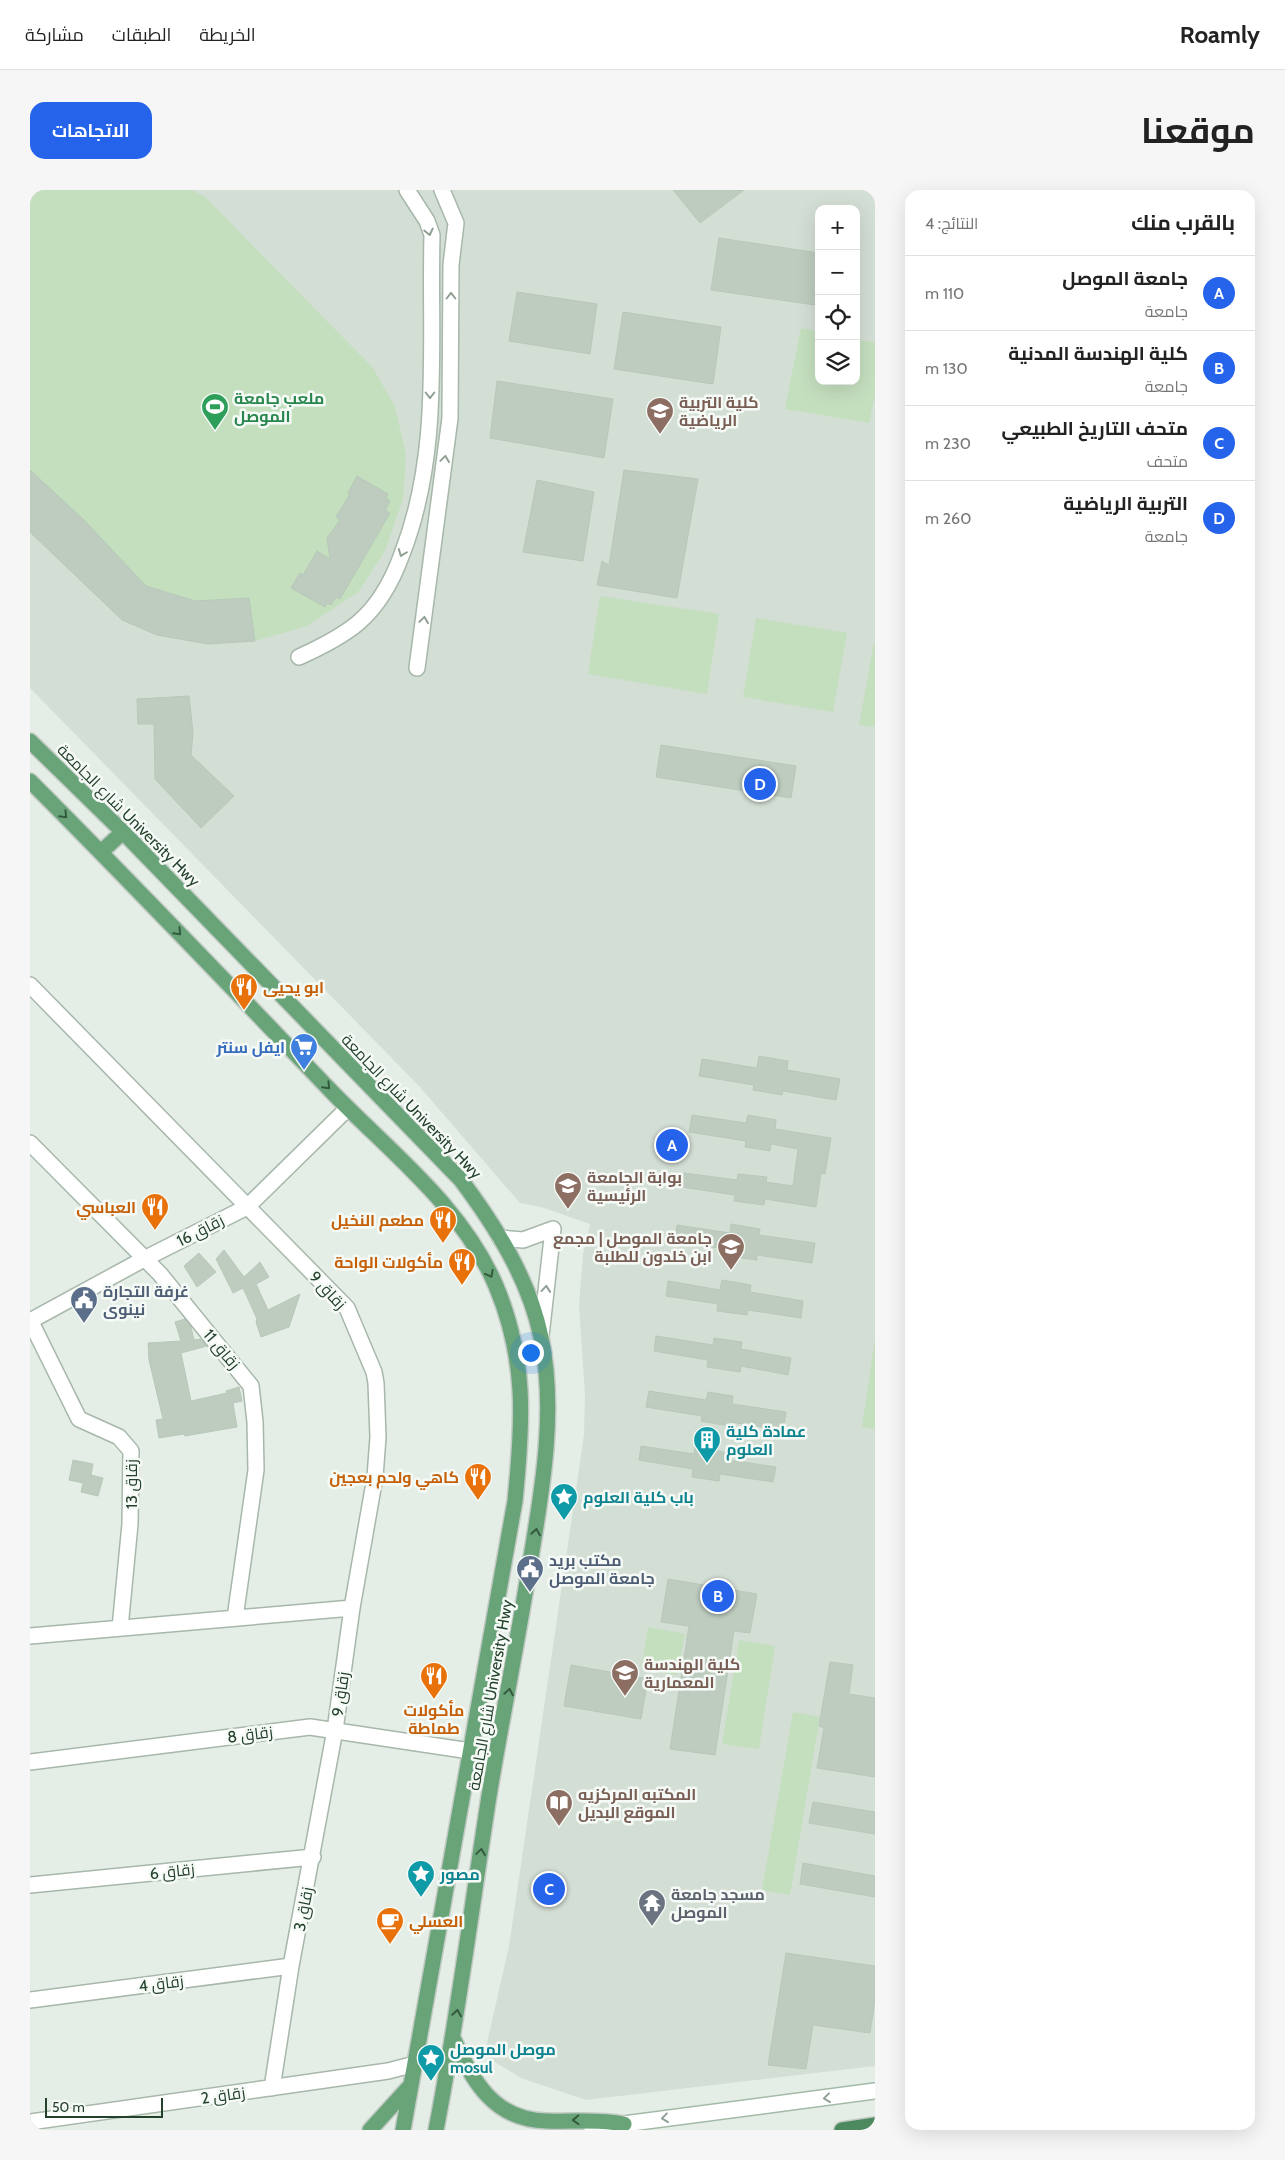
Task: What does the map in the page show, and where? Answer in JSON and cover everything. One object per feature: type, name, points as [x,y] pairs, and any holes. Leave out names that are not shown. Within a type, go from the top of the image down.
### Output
[{"type":"highway","points":[[842,2130],[875,2124]]},
{"type":"main road","name":"شارع الجامعة University Hwy","points":[[30,741],[123,832],[462,1180],[488,1216],[522,1279],[541,1337],[547,1397],[541,1497],[509,1693],[490,1789],[453,2038],[436,2130]]},
{"type":"main road","name":"شارع الجامعة University Hwy","points":[[33,788],[101,852],[348,1108],[445,1204],[481,1258],[495,1284],[514,1340],[521,1381],[521,1441],[515,1500],[403,2130]]},
{"type":"main road","points":[[101,852],[123,832]]},
{"type":"main road","points":[[453,2038],[469,2072],[492,2101],[505,2111],[525,2118],[546,2121],[602,2119],[624,2124]]},
{"type":"main road","points":[[370,2130],[410,2086]]},
{"type":"street","points":[[299,657],[341,636],[359,623],[375,604],[388,585],[399,562],[417,512],[423,484],[430,427],[432,235],[426,221],[407,190]]},
{"type":"street","points":[[417,668],[450,418],[451,265],[456,223],[442,190]]},
{"type":"street","name":"زقاق 9","points":[[30,985],[347,1308],[374,1372],[378,1437],[375,1477],[352,1608],[335,1730]]},
{"type":"street","name":"زقاق 16","points":[[30,1321],[247,1206],[348,1108]]},
{"type":"street","name":"زقاق 11","points":[[30,1143],[160,1274],[251,1386],[255,1422],[256,1470],[235,1618]]},
{"type":"street","points":[[500,1238],[524,1240],[553,1229],[541,1337]]},
{"type":"street","name":"زقاق 13","points":[[30,1321],[79,1419],[119,1437],[131,1450],[130,1524],[120,1628]]},
{"type":"street","points":[[30,1636],[352,1608]]},
{"type":"street","name":"زقاق 8","points":[[30,1762],[310,1727],[470,1751]]},
{"type":"street","name":"زقاق 3","points":[[272,2088],[291,1966],[313,1857],[335,1730]]},
{"type":"street","name":"زقاق 6","points":[[30,1885],[313,1857]]},
{"type":"street","name":"زقاق 4","points":[[30,2000],[291,1966]]},
{"type":"street","name":"زقاق 2","points":[[30,2122],[388,2071],[415,2064]]},
{"type":"street","points":[[592,2130],[624,2124],[875,2092]]},
{"type":"shaded area","points":[[30,190],[875,190],[875,2066],[586,2100],[521,2078],[490,2059],[485,2052],[509,1946],[584,1435],[585,1395],[579,1306],[583,1254],[590,1224],[541,1207],[520,1203],[419,1086],[30,688]]},
{"type":"green space","name":"ملعب جامعة الموصل","points":[[30,190],[192,190],[205,197],[373,368],[395,407],[406,455],[403,499],[385,551],[358,592],[307,626],[255,641],[208,644],[157,635],[122,620],[30,532]]},
{"type":"green space","points":[[801,328],[815,331],[815,385],[860,385],[860,340],[875,343],[875,395],[869,423],[785,409]]},
{"type":"green space","points":[[600,596],[719,614],[707,694],[588,674]]},
{"type":"green space","points":[[756,618],[847,633],[833,712],[743,697]]},
{"type":"green space","points":[[875,643],[875,727],[859,725]]},
{"type":"green space","points":[[875,1338],[875,1429],[862,1427]]},
{"type":"green space","points":[[648,1627],[685,1634],[677,1675],[641,1669]]},
{"type":"green space","points":[[739,1640],[775,1646],[759,1749],[722,1744]]},
{"type":"green space","points":[[793,1712],[820,1717],[790,1895],[762,1890]]},
{"type":"building","points":[[673,190],[744,190],[700,223]]},
{"type":"building","points":[[719,238],[815,252],[815,305],[711,290]]},
{"type":"building","points":[[517,292],[597,304],[590,354],[509,341]]},
{"type":"building","points":[[623,312],[721,327],[713,384],[614,369]]},
{"type":"building","points":[[497,381],[613,399],[604,458],[490,438]]},
{"type":"building","points":[[30,470],[83,519],[146,586],[195,601],[249,598],[255,641],[208,644],[157,635],[122,620],[30,532]]},
{"type":"building","points":[[624,470],[698,479],[677,598],[597,585],[602,561],[609,565]]},
{"type":"building","points":[[357,476],[388,494],[386,498],[390,501],[385,510],[390,513],[340,599],[336,597],[331,605],[327,603],[325,607],[291,588],[300,573],[303,575],[317,551],[330,559],[327,538],[340,520],[336,517],[350,494],[348,493]]},
{"type":"building","points":[[537,480],[594,492],[583,561],[523,552]]},
{"type":"building","points":[[189,696],[193,733],[191,755],[234,796],[201,828],[155,779],[154,724],[138,724],[137,699]]},
{"type":"building","points":[[661,745],[796,766],[791,798],[656,777]]},
{"type":"building","points":[[759,1056],[788,1061],[787,1070],[840,1079],[836,1100],[783,1091],[782,1095],[753,1090],[754,1085],[699,1076],[702,1059],[757,1068]]},
{"type":"building","points":[[692,1115],[746,1123],[748,1115],[776,1120],[775,1129],[831,1138],[825,1174],[821,1173],[816,1207],[765,1199],[764,1205],[734,1201],[735,1195],[682,1187],[684,1173],[737,1180],[738,1174],[767,1177],[766,1182],[793,1186],[798,1149],[771,1144],[770,1151],[745,1147],[746,1141],[689,1132]]},
{"type":"building","points":[[731,1224],[760,1229],[759,1235],[815,1243],[812,1263],[757,1255],[757,1260],[727,1256],[728,1249],[675,1242],[677,1225],[730,1233]]},
{"type":"building","points":[[224,1250],[244,1277],[260,1262],[269,1277],[256,1284],[268,1310],[300,1294],[289,1327],[261,1337],[256,1322],[257,1319],[243,1288],[233,1293],[216,1259]]},
{"type":"building","points":[[199,1253],[216,1272],[197,1287],[184,1266]]},
{"type":"building","points":[[722,1280],[751,1285],[750,1292],[803,1301],[801,1318],[748,1310],[747,1315],[717,1311],[718,1304],[666,1296],[668,1281],[720,1290]]},
{"type":"building","points":[[185,1319],[191,1327],[194,1340],[201,1339],[207,1346],[181,1353],[191,1401],[227,1393],[226,1391],[239,1387],[242,1401],[233,1403],[237,1427],[185,1436],[184,1434],[159,1438],[156,1420],[163,1419],[149,1360],[148,1343],[181,1341],[175,1322]]},
{"type":"building","points":[[656,1336],[713,1345],[714,1338],[742,1342],[741,1349],[791,1358],[788,1375],[741,1366],[740,1372],[707,1367],[708,1360],[654,1351]]},
{"type":"building","points":[[649,1391],[706,1400],[708,1392],[733,1396],[732,1404],[786,1412],[783,1430],[730,1422],[729,1426],[701,1421],[702,1416],[646,1407]]},
{"type":"building","name":"عمادة كلية العلوم","points":[[641,1446],[694,1454],[695,1447],[724,1452],[723,1459],[776,1467],[773,1482],[720,1474],[719,1481],[692,1477],[693,1469],[639,1460]]},
{"type":"building","points":[[73,1460],[93,1464],[91,1475],[103,1478],[98,1496],[81,1492],[83,1483],[69,1480]]},
{"type":"building","points":[[668,1579],[757,1594],[750,1633],[734,1631],[715,1755],[670,1749],[689,1626],[661,1622]]},
{"type":"building","points":[[830,1662],[853,1665],[849,1694],[875,1698],[875,1777],[817,1768],[824,1728],[819,1726]]},
{"type":"building","points":[[571,1665],[648,1679],[641,1719],[564,1706]]},
{"type":"building","points":[[813,1802],[875,1812],[875,1834],[809,1823]]},
{"type":"building","points":[[803,1863],[875,1876],[875,1897],[800,1884]]},
{"type":"building","points":[[786,1953],[875,1966],[875,1999],[870,2033],[813,2025],[806,2069],[768,2065]]},
{"type":"place","name":"ملعب جامعة الموصل","points":[[215,431]]},
{"type":"place","name":"كلية التربية الرياضية","points":[[660,435]]},
{"type":"place","name":"التربية الرياضية","points":[[760,784]]},
{"type":"place","name":"ابو يحيى","points":[[244,1011]]},
{"type":"place","name":"ايفل سنتر","points":[[304,1071]]},
{"type":"place","name":"جامعة الموصل","points":[[672,1145]]},
{"type":"place","name":"بوابة الجامعة الرئيسية","points":[[568,1210]]},
{"type":"place","name":"العباسي","points":[[155,1231]]},
{"type":"place","name":"مطعم النخيل","points":[[443,1244]]},
{"type":"place","name":"جامعة الموصل | مجمع ابن خلدون للطلبة","points":[[731,1271]]},
{"type":"place","name":"مأكولات الواحة","points":[[462,1286]]},
{"type":"place","name":"غرفة التجارة نينوى","points":[[84,1324]]},
{"type":"place","name":"عمادة كلية العلوم","points":[[707,1464]]},
{"type":"place","name":"كاهي ولحم بعجين","points":[[478,1501]]},
{"type":"place","name":"باب كلية العلوم","points":[[564,1521]]},
{"type":"place","name":"مكتب بريد جامعة الموصل","points":[[530,1593]]},
{"type":"place","name":"كلية الهندسة المدنية","points":[[718,1596]]},
{"type":"place","name":"كلية الهندسة المعمارية","points":[[625,1697]]},
{"type":"place","name":"مأكولات طماطة","points":[[434,1700]]},
{"type":"place","name":"المكتبه المركزيه الموقع البديل","points":[[559,1827]]},
{"type":"place","name":"متحف التاريخ الطبيعي","points":[[549,1889]]},
{"type":"place","name":"مصور","points":[[421,1898]]},
{"type":"place","name":"مسجد جامعة الموصل","points":[[652,1927]]},
{"type":"place","name":"العسلي","points":[[390,1945]]},
{"type":"place","name":"موصل الموصل mosul","points":[[431,2082]]}]
